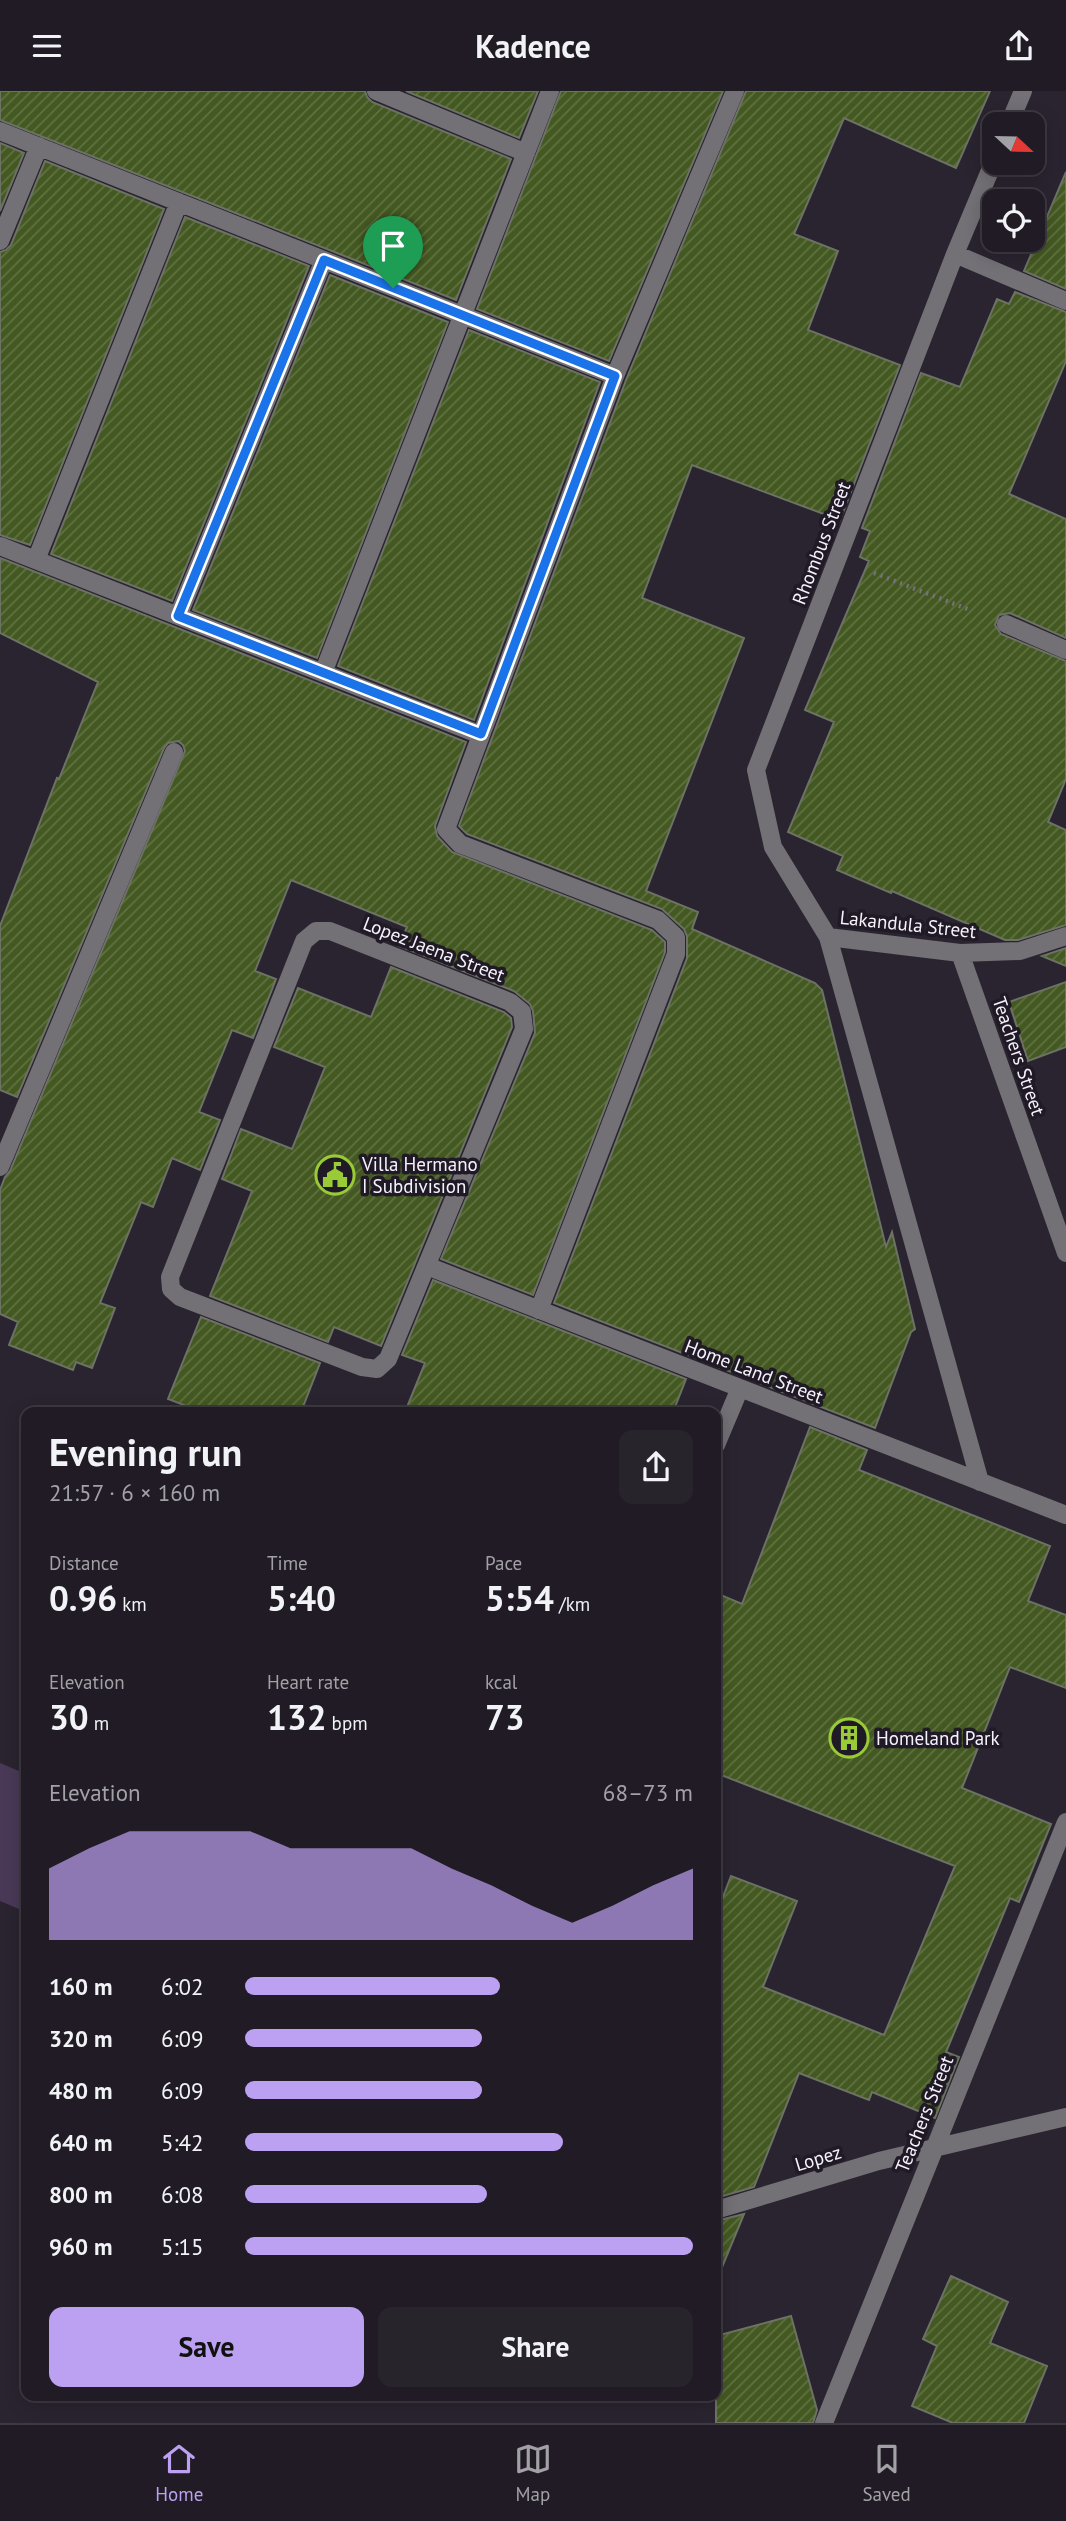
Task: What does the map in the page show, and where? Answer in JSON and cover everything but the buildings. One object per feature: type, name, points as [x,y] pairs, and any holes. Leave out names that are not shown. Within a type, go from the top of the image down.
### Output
[{"type":"street","points":[[376,91],[526,153]]},
{"type":"street","points":[[323,673],[550,91]]},
{"type":"street","points":[[539,1310],[676,954],[676,937],[657,920],[460,844],[446,829],[615,376],[735,91]]},
{"type":"street","points":[[1014,112],[1023,91]]},
{"type":"street","points":[[0,131],[615,376]]},
{"type":"street","points":[[0,241],[38,146]]},
{"type":"street","name":"Rhombus Street","points":[[980,1482],[828,937],[772,848],[756,770],[955,254],[988,175]]},
{"type":"street","points":[[36,560],[179,202]]},
{"type":"street","points":[[955,254],[1066,301]]},
{"type":"street","points":[[178,616],[324,260]]},
{"type":"street","points":[[0,546],[481,734]]},
{"type":"street","points":[[1006,624],[1066,650]]},
{"type":"street","points":[[0,1167],[174,752]]},
{"type":"street","name":"Lopez Jaena Street","points":[[316,931],[330,931],[510,1002],[522,1012],[524,1029],[427,1266],[388,1359],[377,1369],[362,1367],[180,1297],[171,1289],[170,1277],[304,941],[316,931]]},
{"type":"street","name":"Lakandula Street","points":[[828,937],[960,953],[1020,951],[1066,936]]},
{"type":"street","name":"Teachers Street","points":[[960,953],[1066,1253]]},
{"type":"street","name":"Home Land Street","points":[[427,1266],[1066,1515]]},
{"type":"street","points":[[721,1433],[740,1388]]},
{"type":"street","name":"Teachers Street","points":[[824,2423],[1066,1822]]},
{"type":"street","name":"Lopez","points":[[721,2208],[879,2161],[1066,2117]]},
{"type":"path","points":[[837,558],[1006,624]]},
{"type":"shaded area","points":[[0,1763],[21,1772],[21,1910],[0,1901]]},
{"type":"place","name":"Villa Hermano I Subdivision","points":[[335,1175]]},
{"type":"place","name":"Homeland Park","points":[[849,1738]]},
{"type":"route","points":[[324,260],[393,288],[615,376],[481,734],[178,616],[324,260]]}]
